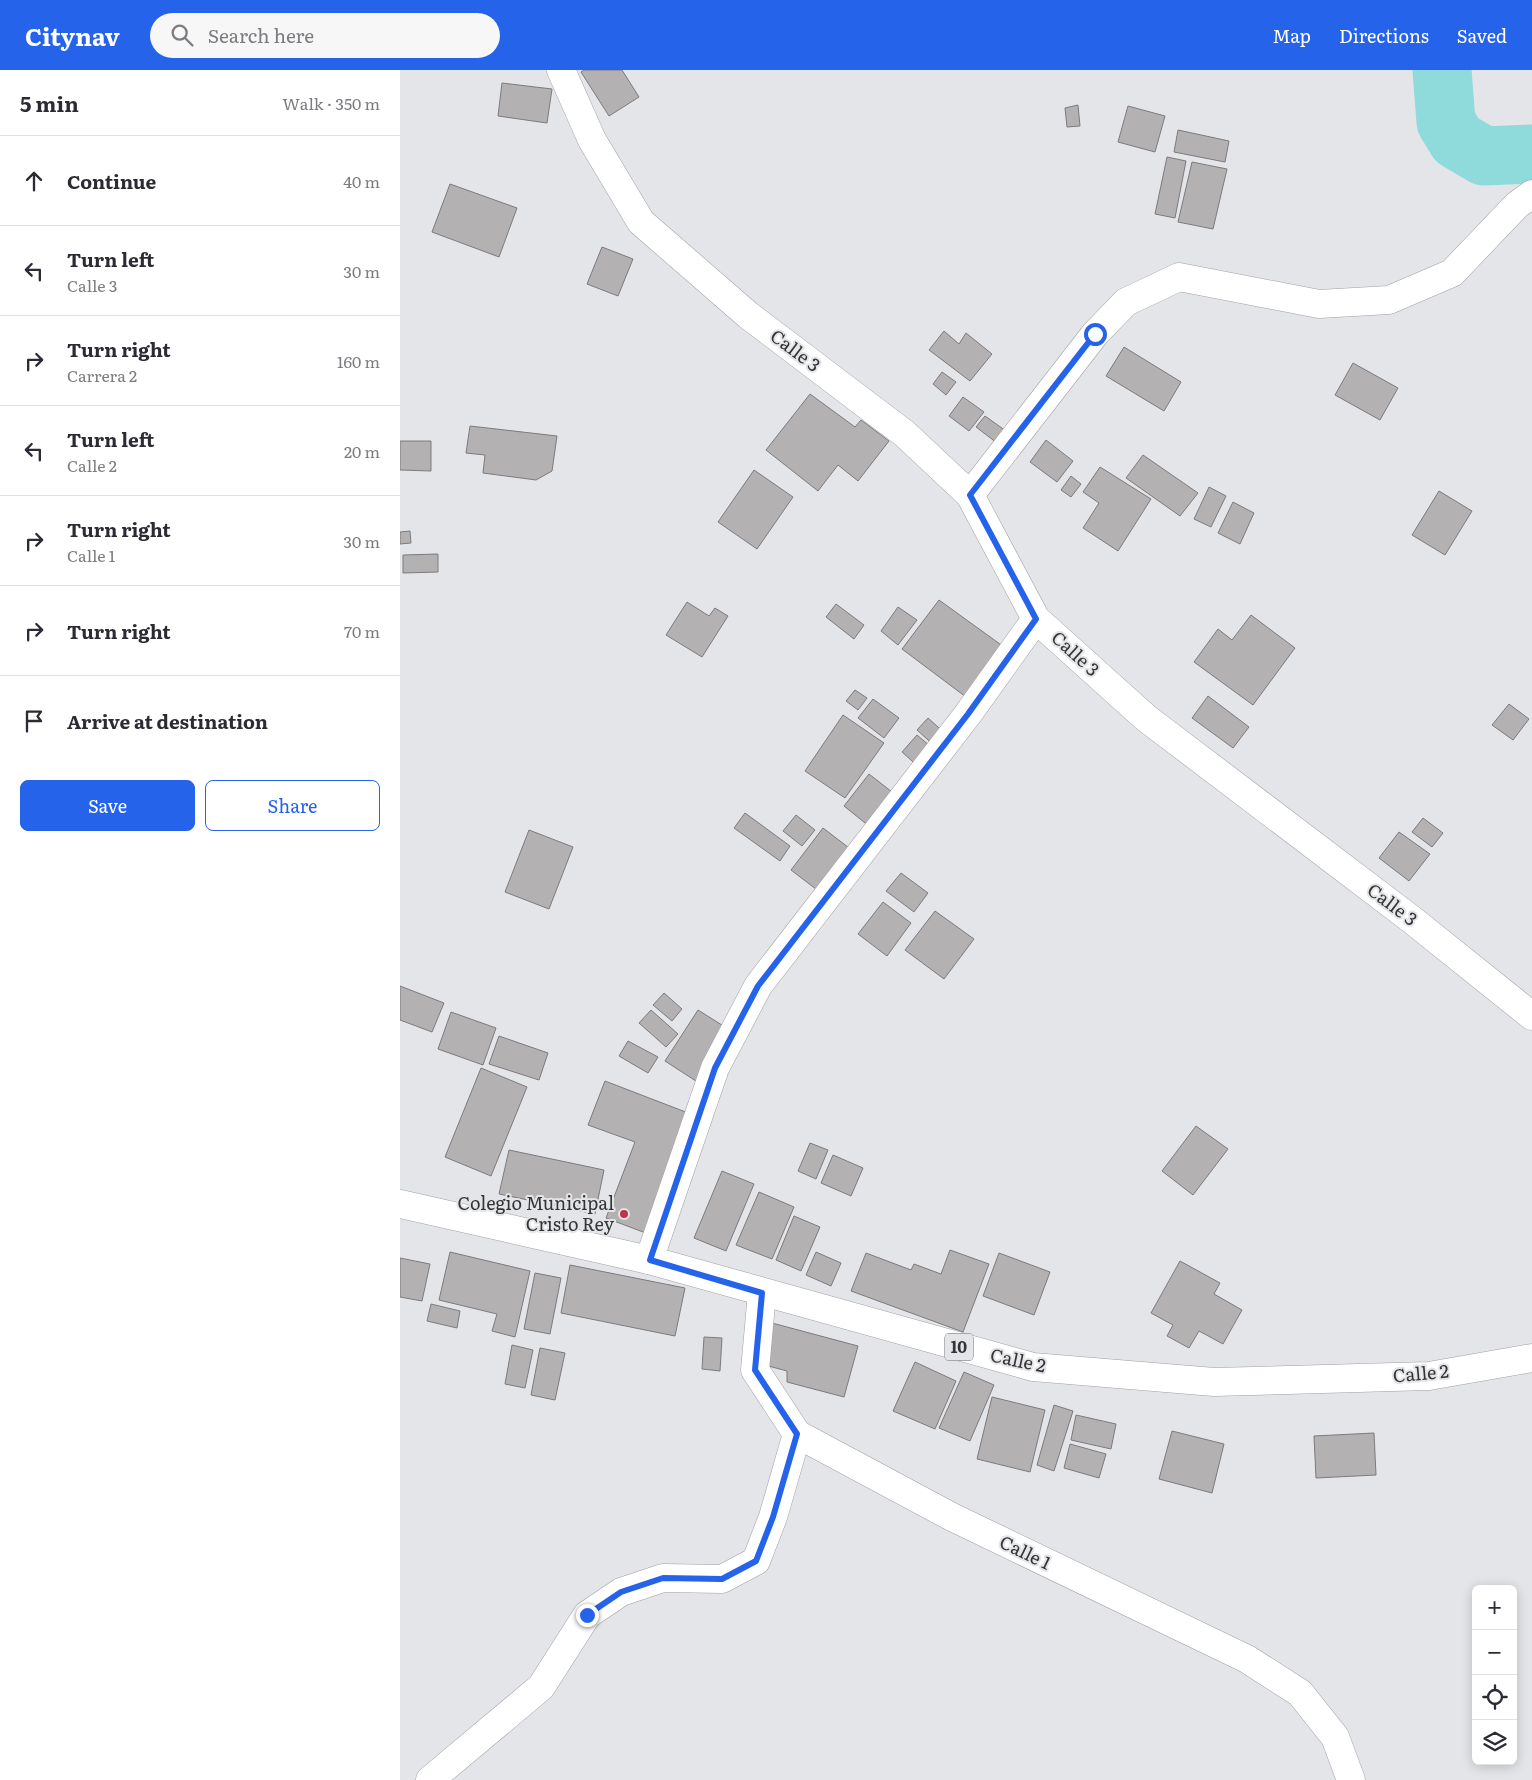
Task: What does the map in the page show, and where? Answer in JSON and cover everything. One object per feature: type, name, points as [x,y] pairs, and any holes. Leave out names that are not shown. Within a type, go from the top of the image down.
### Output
[{"type":"street","name":"Calle 3","points":[[561,70],[592,140],[641,222],[748,315],[905,434],[970,495],[1036,619],[1146,718],[1411,919],[1532,1016]]},
{"type":"street","points":[[970,495],[1095,334],[1126,302],[1179,277],[1319,304],[1389,300],[1452,273],[1517,205],[1532,194]]},
{"type":"street","points":[[650,1260],[715,1068],[758,986],[968,714],[1036,619]]},
{"type":"street","name":"Calle 2","points":[[400,1204],[650,1260],[762,1293],[1033,1367],[1214,1382],[1429,1376],[1532,1358]]},
{"type":"street","name":"Calle 1","points":[[762,1293],[755,1370],[797,1434],[952,1518],[1247,1658],[1300,1693],[1335,1737],[1351,1780]]},
{"type":"street","points":[[430,1780],[542,1688],[587,1615],[621,1592],[663,1578],[722,1579],[756,1561],[773,1517],[797,1434]]},
{"type":"building","points":[[584,70],[622,70],[639,97],[609,116],[581,72]]},
{"type":"building","points":[[502,83],[552,89],[547,123],[498,116]]},
{"type":"building","points":[[1078,105],[1080,126],[1067,127],[1065,108]]},
{"type":"building","points":[[1128,106],[1165,116],[1155,152],[1118,142]]},
{"type":"building","points":[[1178,130],[1229,141],[1225,162],[1174,152]]},
{"type":"building","points":[[1167,157],[1186,161],[1175,218],[1155,214]]},
{"type":"building","points":[[1192,162],[1227,169],[1213,229],[1178,222]]},
{"type":"building","points":[[450,184],[517,208],[499,257],[432,232]]},
{"type":"building","points":[[602,247],[633,259],[618,296],[587,284]]},
{"type":"building","points":[[944,331],[959,344],[966,333],[992,354],[970,381],[929,350]]},
{"type":"building","points":[[1124,347],[1181,382],[1164,411],[1106,376]]},
{"type":"building","points":[[1353,363],[1398,388],[1380,420],[1335,395]]},
{"type":"building","points":[[942,372],[956,382],[946,395],[933,384]]},
{"type":"building","points":[[810,394],[855,427],[861,420],[889,441],[858,481],[838,465],[818,491],[766,450]]},
{"type":"building","points":[[963,397],[984,412],[969,431],[949,416]]},
{"type":"building","points":[[985,416],[1006,431],[997,443],[976,427]]},
{"type":"building","points":[[470,426],[557,436],[552,471],[536,480],[483,473],[485,455],[466,453]]},
{"type":"building","points":[[1046,440],[1073,461],[1057,482],[1030,462]]},
{"type":"building","points":[[400,441],[431,441],[431,471],[400,470]]},
{"type":"building","points":[[1143,455],[1198,493],[1180,516],[1126,478]]},
{"type":"building","points":[[1100,467],[1151,499],[1118,551],[1083,528],[1099,503],[1083,492]]},
{"type":"building","points":[[754,470],[793,497],[757,549],[718,522]]},
{"type":"building","points":[[1071,476],[1081,484],[1071,497],[1061,490]]},
{"type":"building","points":[[1209,487],[1226,496],[1211,527],[1194,519]]},
{"type":"building","points":[[1439,491],[1472,511],[1445,555],[1412,535]]},
{"type":"building","points":[[1233,502],[1254,513],[1240,544],[1218,533]]},
{"type":"building","points":[[410,531],[411,543],[400,544],[400,532]]},
{"type":"building","points":[[438,554],[438,572],[403,573],[403,555]]},
{"type":"building","points":[[939,600],[1004,647],[966,697],[902,649]]},
{"type":"building","points":[[687,602],[709,616],[715,608],[728,616],[702,657],[666,635]]},
{"type":"building","points":[[836,604],[864,625],[854,639],[826,617]]},
{"type":"building","points":[[898,607],[917,620],[898,645],[881,631]]},
{"type":"building","points":[[1251,615],[1295,648],[1253,705],[1194,662],[1218,629],[1232,640]]},
{"type":"building","points":[[855,690],[867,698],[858,710],[846,701]]},
{"type":"building","points":[[1208,696],[1249,727],[1233,748],[1192,718]]},
{"type":"building","points":[[873,699],[899,718],[884,738],[858,718]]},
{"type":"building","points":[[1509,704],[1529,719],[1513,740],[1492,725]]},
{"type":"building","points":[[843,715],[884,743],[845,798],[805,771]]},
{"type":"building","points":[[928,718],[948,736],[937,748],[917,730]]},
{"type":"building","points":[[917,735],[936,751],[921,769],[902,752]]},
{"type":"building","points":[[869,774],[901,799],[875,831],[844,806]]},
{"type":"building","points":[[745,813],[790,846],[780,861],[734,828]]},
{"type":"building","points":[[796,815],[815,830],[802,846],[783,831]]},
{"type":"building","points":[[1423,818],[1443,833],[1432,847],[1412,832]]},
{"type":"building","points":[[823,828],[857,854],[825,896],[791,870]]},
{"type":"building","points":[[529,830],[573,847],[549,909],[505,892]]},
{"type":"building","points":[[1399,832],[1430,854],[1409,881],[1379,858]]},
{"type":"building","points":[[901,873],[928,893],[914,912],[886,891]]},
{"type":"building","points":[[883,902],[911,923],[887,956],[858,934]]},
{"type":"building","points":[[935,911],[974,939],[944,979],[905,950]]},
{"type":"building","points":[[400,986],[444,1003],[432,1032],[400,1020]]},
{"type":"building","points":[[664,993],[682,1009],[672,1021],[653,1005]]},
{"type":"building","points":[[651,1010],[678,1034],[666,1047],[639,1023]]},
{"type":"building","points":[[698,1010],[733,1032],[699,1083],[665,1061]]},
{"type":"building","points":[[451,1012],[496,1028],[483,1065],[438,1049]]},
{"type":"building","points":[[499,1036],[548,1053],[539,1080],[489,1064]]},
{"type":"building","points":[[628,1041],[658,1057],[648,1073],[619,1056]]},
{"type":"building","points":[[481,1068],[527,1087],[491,1176],[445,1157]]},
{"type":"building","points":[[605,1081],[696,1116],[651,1235],[606,1218],[635,1142],[588,1125]]},
{"type":"building","points":[[1196,1126],[1228,1149],[1193,1195],[1162,1171]]},
{"type":"building","points":[[810,1143],[828,1150],[816,1179],[798,1171]]},
{"type":"building","points":[[509,1150],[604,1170],[595,1214],[499,1194]]},
{"type":"building","points":[[833,1155],[863,1168],[851,1196],[821,1183]]},
{"type":"building","points":[[722,1171],[754,1184],[726,1251],[694,1238]]},
{"type":"building","points":[[759,1192],[794,1207],[772,1259],[736,1245]]},
{"type":"building","points":[[794,1216],[820,1227],[801,1271],[776,1260]]},
{"type":"building","points":[[950,1250],[989,1264],[963,1332],[851,1291],[866,1253],[911,1270],[914,1264],[941,1274]]},
{"type":"building","points":[[450,1252],[530,1271],[515,1337],[492,1331],[497,1314],[439,1300]]},
{"type":"building","points":[[816,1252],[841,1263],[831,1286],[806,1275]]},
{"type":"building","points":[[999,1253],[1050,1272],[1034,1315],[983,1296]]},
{"type":"building","points":[[400,1258],[430,1264],[422,1301],[400,1297]]},
{"type":"building","points":[[1180,1261],[1220,1283],[1214,1294],[1242,1310],[1223,1344],[1199,1331],[1189,1348],[1167,1336],[1173,1325],[1151,1313]]},
{"type":"building","points":[[570,1265],[685,1288],[675,1336],[561,1313]]},
{"type":"building","points":[[535,1273],[561,1278],[550,1334],[524,1329]]},
{"type":"building","points":[[431,1304],[460,1311],[457,1328],[427,1321]]},
{"type":"building","points":[[772,1323],[858,1346],[844,1397],[787,1382],[787,1371],[761,1364]]},
{"type":"building","points":[[704,1337],[722,1338],[720,1371],[702,1369]]},
{"type":"building","points":[[512,1345],[533,1350],[525,1388],[505,1384]]},
{"type":"building","points":[[540,1348],[565,1353],[555,1400],[531,1395]]},
{"type":"building","points":[[915,1362],[956,1381],[935,1429],[893,1411]]},
{"type":"building","points":[[964,1372],[994,1385],[970,1441],[939,1428]]},
{"type":"building","points":[[992,1397],[1045,1410],[1030,1472],[977,1459]]},
{"type":"building","points":[[1054,1405],[1073,1411],[1054,1471],[1037,1465]]},
{"type":"building","points":[[1076,1415],[1116,1424],[1111,1449],[1071,1440]]},
{"type":"building","points":[[1172,1431],[1224,1444],[1212,1493],[1159,1479]]},
{"type":"building","points":[[1374,1433],[1376,1475],[1316,1478],[1314,1436]]},
{"type":"building","points":[[1070,1444],[1106,1454],[1099,1478],[1064,1468]]},
{"type":"waterway","points":[[1442,70],[1446,122],[1457,140],[1484,156],[1532,154]]},
{"type":"place","name":"Colegio Municipal Cristo Rey","points":[[624,1214]]},
{"type":"route","points":[[587,1615],[621,1592],[663,1578],[722,1579],[756,1561],[773,1517],[797,1434],[755,1370],[762,1293],[650,1260],[715,1068],[758,986],[968,714],[1036,619],[970,495],[1095,334]]}]
